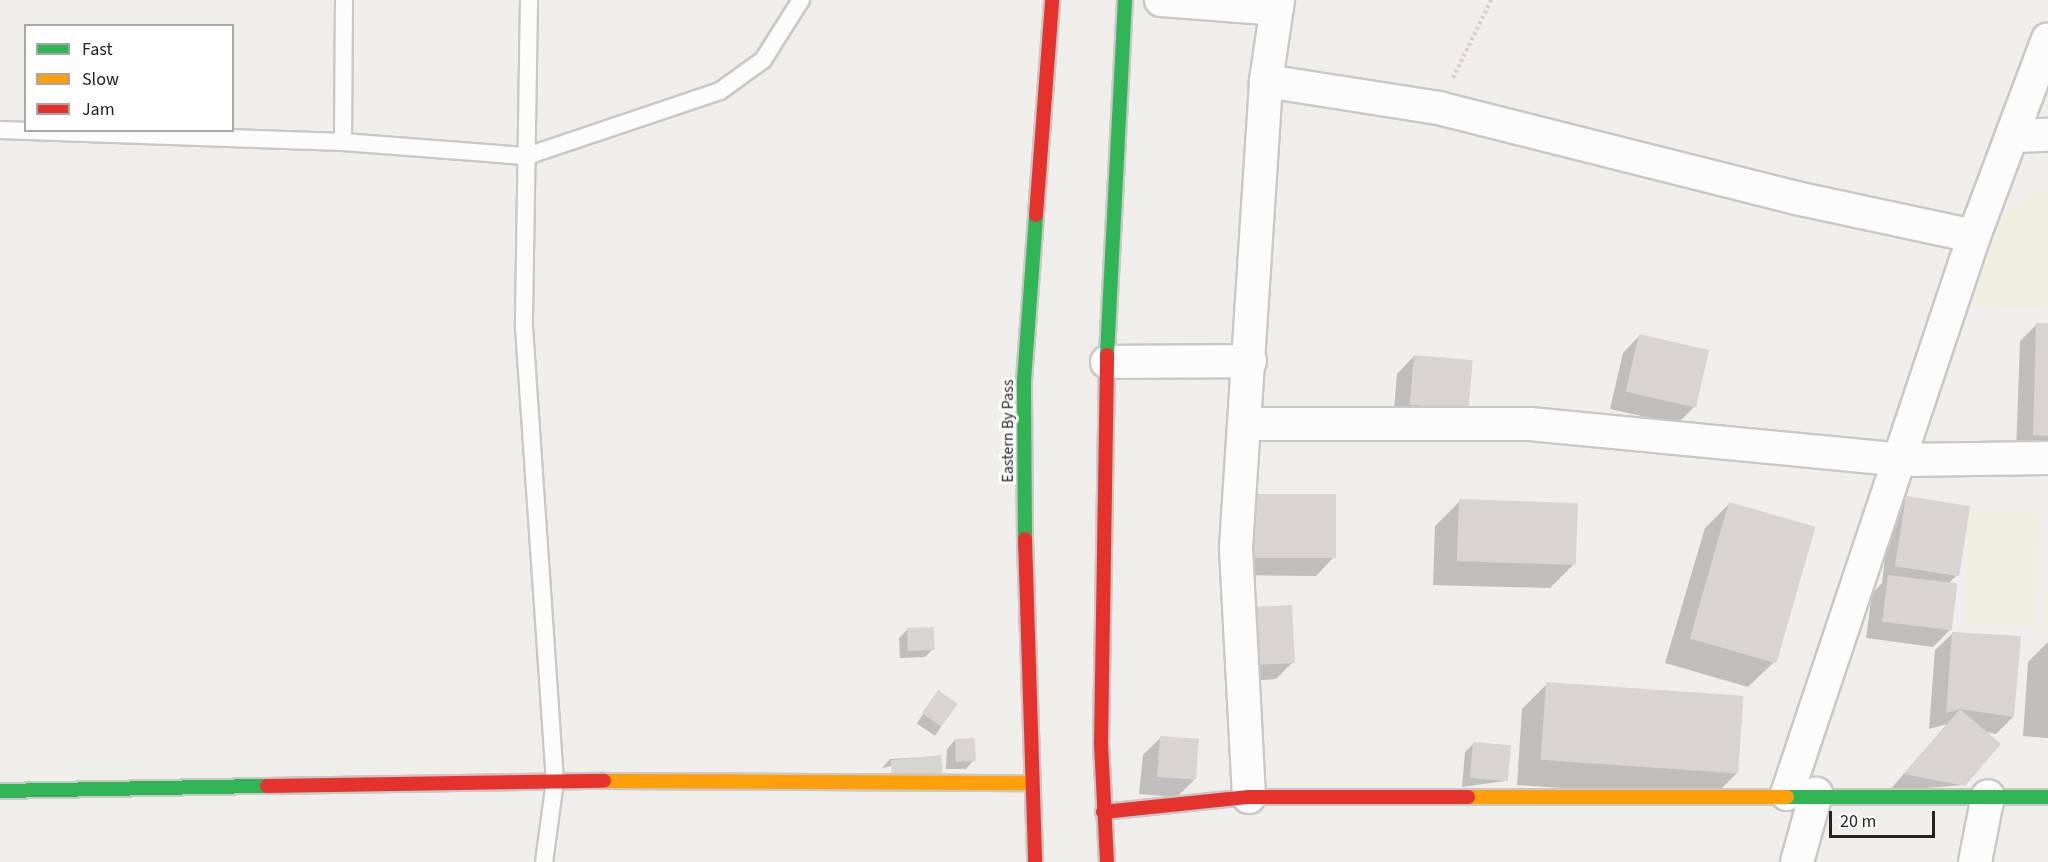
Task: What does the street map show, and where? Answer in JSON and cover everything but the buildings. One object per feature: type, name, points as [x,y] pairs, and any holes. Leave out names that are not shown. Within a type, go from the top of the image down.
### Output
[{"type":"street","name":"Eastern By Pass","points":[[1035,862],[1029,783],[1024,380],[1052,0]]},
{"type":"street","points":[[1107,862],[1103,812],[1107,362],[1125,0]]},
{"type":"street","points":[[1161,0],[1277,5],[1266,81],[1250,361],[1236,547],[1249,797]]},
{"type":"street","points":[[1797,862],[1802,794],[1901,460],[1974,236],[2048,39]]},
{"type":"street","points":[[1266,81],[1438,108],[1784,195],[1974,236]]},
{"type":"street","points":[[2013,136],[2048,135]]},
{"type":"street","points":[[1107,362],[1250,361]]},
{"type":"street","points":[[1244,424],[1530,424],[1901,460],[2048,458]]},
{"type":"street","points":[[0,790],[555,781],[1029,783]]},
{"type":"street","points":[[1103,812],[1249,797],[1802,794],[2048,797]]},
{"type":"street","points":[[1975,862],[1988,796]]},
{"type":"lane","points":[[343,142],[344,0]]},
{"type":"lane","points":[[529,0],[524,327],[555,781],[544,862]]},
{"type":"lane","points":[[57,132],[343,142],[527,156],[720,91],[763,60],[801,0]]},
{"type":"lane","points":[[0,130],[24,131]]},
{"type":"path","points":[[1438,108],[1491,0]]},
{"type":"green space","points":[[2039,191],[2048,191],[2048,309],[1964,306],[2001,214]]},
{"type":"green space","points":[[1968,511],[2039,513],[2035,626],[1964,624]]},
{"type":"green space","points":[[2048,536],[2048,631],[2043,631]]},
{"type":"traffic: fast","points":[[1107,355],[1125,0]]},
{"type":"traffic: fast","points":[[1025,539],[1024,380],[1036,215]]},
{"type":"traffic: fast","points":[[0,791],[267,786]]},
{"type":"traffic: fast","points":[[1787,797],[2048,797]]},
{"type":"traffic: slow","points":[[604,781],[1029,783]]},
{"type":"traffic: slow","points":[[1468,797],[1787,797]]},
{"type":"traffic: jam","points":[[1036,215],[1052,0]]},
{"type":"traffic: jam","points":[[1107,355],[1101,743],[1107,862]]},
{"type":"traffic: jam","points":[[1025,539],[1035,862]]},
{"type":"traffic: jam","points":[[267,786],[604,781]]},
{"type":"traffic: jam","points":[[1103,812],[1249,797],[1468,797]]}]
